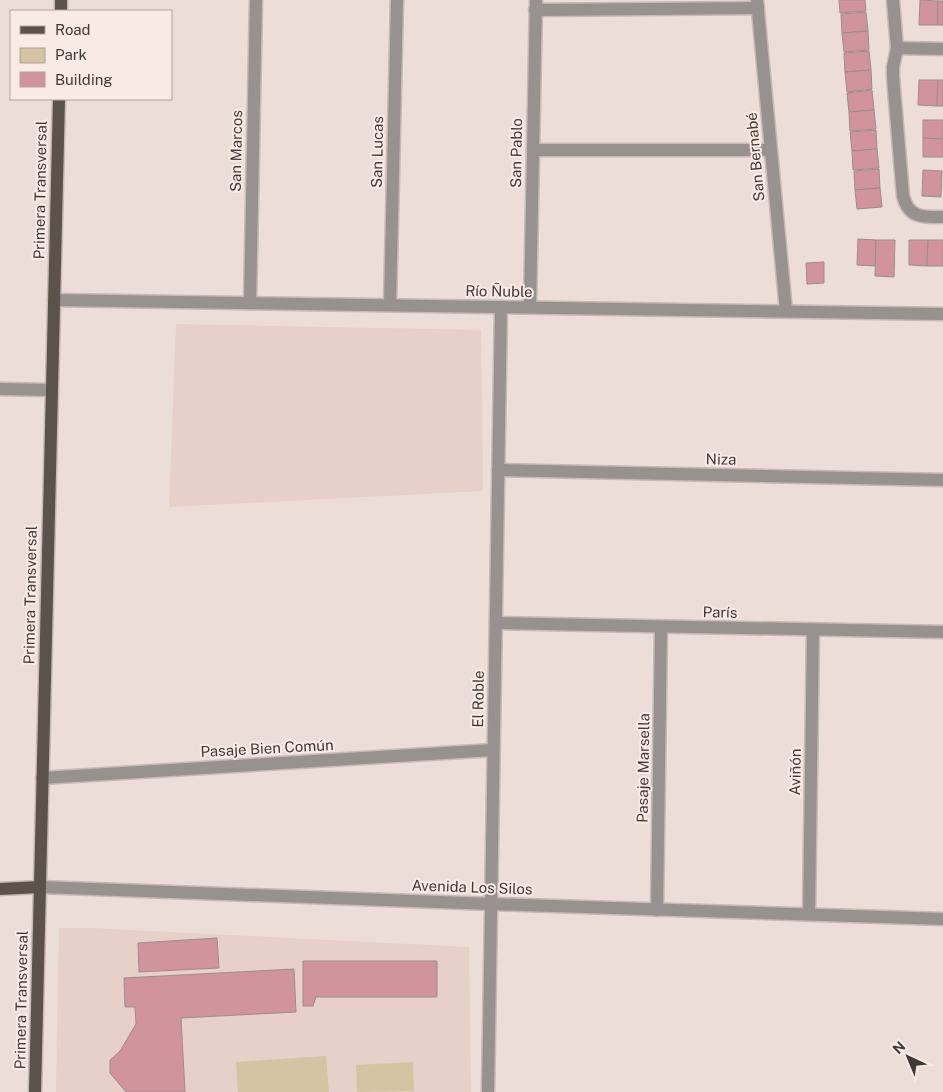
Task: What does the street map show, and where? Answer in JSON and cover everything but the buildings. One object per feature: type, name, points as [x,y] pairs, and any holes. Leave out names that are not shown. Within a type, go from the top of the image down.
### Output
[{"type":"main road","name":"Primera Transversal","points":[[35,1092],[59,100]]},
{"type":"main road","name":"Avenida Los Silos","points":[[0,889],[40,887]]},
{"type":"street","name":"San Marcos","points":[[250,303],[256,0]]},
{"type":"street","name":"San Lucas","points":[[390,305],[397,0]]},
{"type":"street","points":[[893,0],[897,48],[893,78],[903,196],[905,204],[915,214],[943,217]]},
{"type":"street","points":[[536,5],[758,4]]},
{"type":"street","name":"San Bernabé","points":[[758,4],[786,312]]},
{"type":"street","name":"San Pablo","points":[[530,307],[536,5]]},
{"type":"street","points":[[897,48],[943,49]]},
{"type":"street","points":[[533,150],[771,150]]},
{"type":"street","name":"Río Ñuble","points":[[54,300],[943,314]]},
{"type":"street","name":"El Roble","points":[[488,1092],[501,307]]},
{"type":"street","points":[[0,389],[52,390]]},
{"type":"street","name":"Niza","points":[[498,470],[943,480]]},
{"type":"street","name":"París","points":[[496,624],[943,632]]},
{"type":"street","name":"Pasaje Marsella","points":[[657,910],[661,627]]},
{"type":"street","name":"Aviñón","points":[[809,914],[813,630]]},
{"type":"street","name":"Pasaje Bien Común","points":[[42,778],[494,750]]},
{"type":"street","name":"Avenida Los Silos","points":[[40,887],[943,919]]},
{"type":"shaded area","points":[[176,324],[481,330],[483,491],[169,507]]},
{"type":"shaded area","points":[[59,928],[469,947],[471,1092],[56,1092]]},
{"type":"green space","points":[[326,1056],[329,1092],[238,1092],[236,1062]]},
{"type":"green space","points":[[413,1062],[414,1091],[357,1092],[356,1065]]}]
